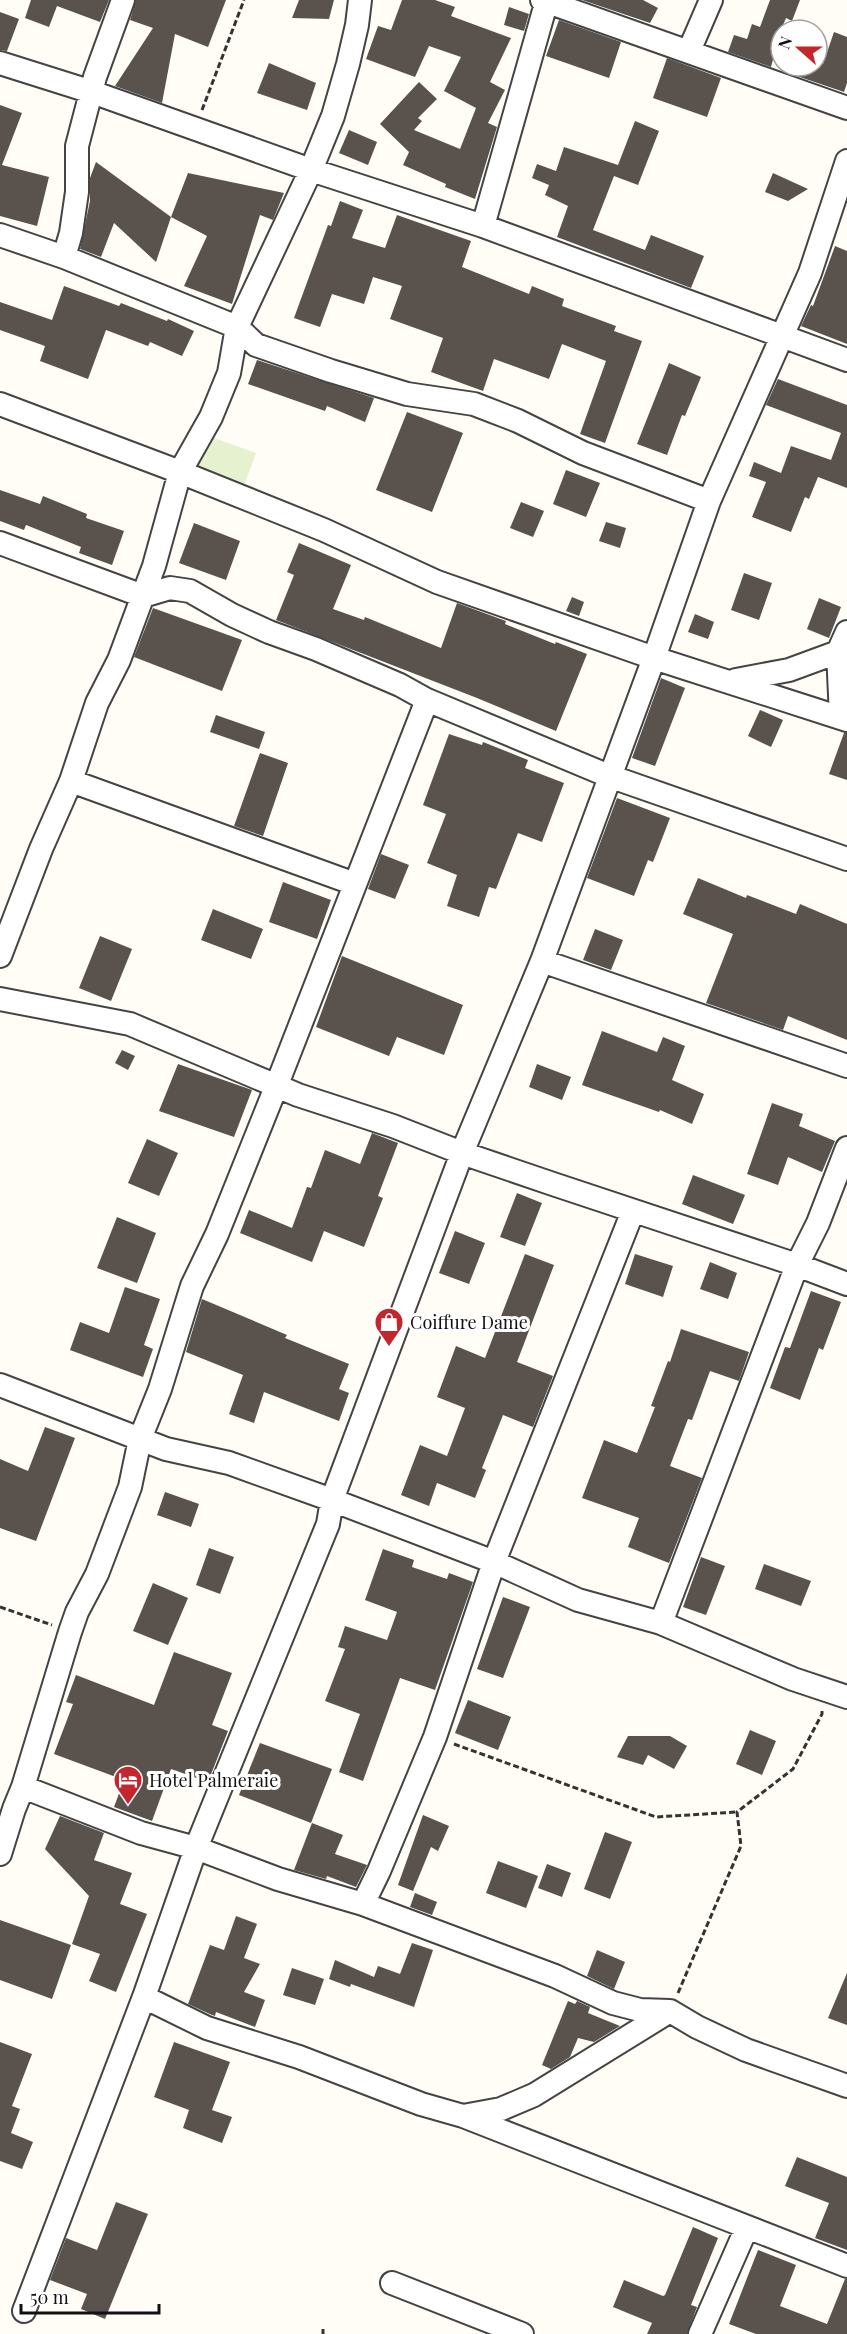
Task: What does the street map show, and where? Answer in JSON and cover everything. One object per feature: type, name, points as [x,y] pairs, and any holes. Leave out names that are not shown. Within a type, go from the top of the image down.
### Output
[{"type":"street","points":[[64,257],[71,233],[77,192],[77,146],[95,77],[123,0]]},
{"type":"street","points":[[0,956],[41,849],[71,781],[97,703],[119,660],[154,567],[180,472],[211,417],[229,373],[237,327],[311,170],[333,116],[348,64],[360,0]]},
{"type":"street","points":[[483,226],[546,0],[847,108]]},
{"type":"street","points":[[689,51],[711,0]]},
{"type":"street","points":[[0,63],[92,92],[311,170],[483,226],[847,360]]},
{"type":"street","points":[[24,2311],[144,1997],[196,1848],[328,1524],[332,1500],[462,1153],[542,962],[709,501],[810,273],[847,161]]},
{"type":"street","points":[[0,235],[64,257],[237,327],[256,345],[407,394],[474,404],[518,421],[583,453],[709,501]]},
{"type":"street","points":[[0,404],[180,472],[324,530],[437,582],[654,658],[844,719],[843,642],[789,670],[728,681]]},
{"type":"street","points":[[0,543],[143,596],[170,588],[190,591],[232,615],[269,632],[316,649],[609,776],[847,859]]},
{"type":"street","points":[[0,1854],[7,1807],[23,1787],[69,1632],[97,1574],[130,1487],[140,1439],[160,1389],[192,1286],[217,1234],[276,1087],[427,699]]},
{"type":"street","points":[[71,781],[355,884]]},
{"type":"street","points":[[542,962],[847,1066]]},
{"type":"street","points":[[0,999],[130,1024],[276,1087],[847,1284]]},
{"type":"street","points":[[660,1623],[797,1265],[818,1223],[847,1148]]},
{"type":"street","points":[[363,1904],[435,1737],[494,1562],[633,1211]]},
{"type":"street","points":[[0,1385],[166,1449],[229,1463],[332,1500],[494,1562],[578,1600],[660,1623],[793,1679],[847,1697]]},
{"type":"street","points":[[23,1787],[141,1833],[196,1848],[278,1879],[363,1904],[555,1976],[613,2003],[640,2010],[670,2011],[697,2027],[746,2050],[847,2086]]},
{"type":"street","points":[[144,1997],[207,2028],[299,2057],[421,2104],[463,2116],[847,2266]]},
{"type":"street","points":[[463,2116],[501,2109],[534,2095],[670,2011]]},
{"type":"street","points":[[700,2334],[747,2227]]},
{"type":"street","points":[[392,2283],[522,2334]]},
{"type":"path","points":[[195,129],[244,0]]},
{"type":"path","points":[[0,1607],[69,1632]]},
{"type":"path","points":[[435,1737],[656,1816],[737,1812],[793,1769],[822,1714],[818,1687]]},
{"type":"path","points":[[670,2011],[741,1846],[737,1812]]},
{"type":"green space","points":[[203,434],[256,453],[241,494],[188,474]]},
{"type":"building","points":[[31,0],[109,0],[100,22],[57,6],[49,27],[25,18]]},
{"type":"building","points":[[136,0],[226,0],[208,47],[175,34],[162,103],[115,86],[153,28],[130,20]]},
{"type":"building","points":[[299,0],[334,0],[329,19],[292,18]]},
{"type":"building","points":[[402,0],[435,0],[455,7],[451,16],[511,38],[490,82],[505,90],[488,123],[497,127],[475,199],[445,187],[446,184],[403,165],[409,152],[380,124],[419,82],[437,99],[418,118],[422,121],[414,130],[460,149],[476,108],[444,91],[461,57],[429,46],[415,77],[366,59],[378,26],[391,30]]},
{"type":"building","points":[[582,0],[643,0],[658,8],[650,23]]},
{"type":"building","points":[[770,0],[800,0],[793,18],[769,18],[769,66],[728,52],[734,35],[747,39],[752,24],[760,27]]},
{"type":"building","points":[[509,7],[529,14],[524,31],[504,25]]},
{"type":"building","points":[[0,12],[19,19],[7,51],[0,50]]},
{"type":"building","points":[[559,20],[621,42],[609,78],[546,56]]},
{"type":"building","points":[[834,32],[847,37],[847,83],[844,92],[803,78],[829,78],[829,47]]},
{"type":"building","points":[[667,58],[721,78],[707,117],[653,98]]},
{"type":"building","points":[[269,63],[316,83],[307,110],[257,93]]},
{"type":"building","points":[[0,105],[22,113],[2,165],[49,177],[37,226],[0,216]]},
{"type":"building","points":[[635,121],[659,131],[638,185],[614,176],[593,230],[645,250],[651,235],[704,256],[691,288],[557,237],[568,206],[545,195],[549,185],[532,178],[537,164],[556,171],[564,147],[618,165]]},
{"type":"building","points":[[349,130],[377,142],[368,165],[339,153]]},
{"type":"building","points":[[96,162],[171,217],[156,262],[114,223],[101,257],[80,249],[90,201],[90,178]]},
{"type":"building","points":[[188,173],[284,193],[273,220],[260,215],[232,304],[184,286],[207,236],[171,217]]},
{"type":"building","points":[[773,173],[808,189],[788,201],[765,192]]},
{"type":"building","points":[[340,201],[363,210],[352,238],[385,248],[397,215],[471,241],[462,267],[529,294],[532,286],[564,299],[562,306],[616,326],[614,331],[642,341],[605,443],[580,434],[606,361],[562,344],[549,379],[494,359],[483,391],[431,372],[443,338],[390,319],[402,286],[373,277],[364,304],[332,294],[320,327],[294,318],[328,225],[331,226]]},
{"type":"building","points":[[835,246],[847,251],[847,344],[801,326],[811,305],[813,306]]},
{"type":"building","points":[[64,286],[119,306],[121,303],[167,321],[168,319],[194,331],[182,356],[150,342],[148,346],[106,330],[88,379],[40,361],[45,346],[0,330],[0,302],[52,320]]},
{"type":"building","points":[[257,360],[374,398],[365,422],[327,406],[325,411],[248,384]]},
{"type":"building","points":[[669,363],[701,377],[685,416],[682,415],[667,455],[637,444]]},
{"type":"building","points":[[778,379],[847,405],[847,488],[818,477],[809,499],[805,497],[791,532],[752,517],[766,482],[749,476],[754,462],[781,473],[791,446],[831,460],[841,433],[766,405]]},
{"type":"building","points":[[407,412],[463,433],[432,512],[376,490]]},
{"type":"building","points":[[566,470],[600,483],[586,517],[553,504]]},
{"type":"building","points":[[0,490],[40,504],[43,496],[87,514],[86,518],[124,531],[112,565],[79,553],[81,547],[26,525],[24,530],[0,521]]},
{"type":"building","points":[[521,502],[544,511],[533,537],[510,528]]},
{"type":"building","points":[[606,522],[626,528],[620,548],[599,541]]},
{"type":"building","points":[[194,523],[240,541],[226,580],[179,563]]},
{"type":"building","points":[[299,543],[351,565],[333,609],[364,620],[365,617],[441,648],[457,603],[506,621],[505,624],[555,644],[556,642],[587,654],[556,731],[276,620],[294,575],[287,572]]},
{"type":"building","points":[[744,573],[772,583],[759,620],[731,610]]},
{"type":"building","points":[[572,597],[584,602],[579,616],[566,611]]},
{"type":"building","points":[[819,598],[841,607],[829,638],[807,629]]},
{"type":"building","points":[[153,608],[242,640],[222,691],[134,657]]},
{"type":"building","points":[[695,614],[714,622],[708,639],[688,632]]},
{"type":"building","points":[[661,678],[685,688],[655,766],[632,758]]},
{"type":"building","points":[[760,710],[783,720],[771,747],[748,736]]},
{"type":"building","points":[[216,715],[265,732],[259,749],[210,732]]},
{"type":"building","points":[[844,733],[847,733],[847,780],[829,774]]},
{"type":"building","points":[[449,734],[482,745],[483,742],[528,760],[525,768],[564,783],[542,842],[518,833],[496,889],[489,887],[479,917],[447,906],[457,875],[427,863],[446,814],[423,805]]},
{"type":"building","points":[[260,753],[288,763],[263,836],[234,826]]},
{"type":"building","points":[[617,798],[670,818],[653,862],[648,860],[634,896],[587,878]]},
{"type":"building","points":[[381,854],[409,865],[395,899],[368,889]]},
{"type":"building","points":[[698,878],[746,898],[747,895],[796,914],[800,904],[847,924],[847,1040],[788,1016],[783,1030],[706,1003],[733,934],[683,914]]},
{"type":"building","points":[[283,882],[331,900],[317,939],[269,922]]},
{"type":"building","points":[[213,909],[263,929],[251,959],[201,940]]},
{"type":"building","points":[[595,929],[623,940],[611,970],[583,960]]},
{"type":"building","points":[[100,936],[132,949],[111,1001],[79,988]]},
{"type":"building","points":[[342,956],[463,1005],[444,1055],[397,1037],[389,1056],[316,1027]]},
{"type":"building","points":[[602,1031],[657,1052],[663,1037],[685,1046],[672,1080],[704,1094],[692,1124],[660,1110],[659,1112],[582,1085]]},
{"type":"building","points":[[122,1050],[135,1056],[128,1070],[115,1063]]},
{"type":"building","points":[[178,1064],[252,1090],[234,1137],[159,1111]]},
{"type":"building","points":[[537,1064],[571,1077],[562,1100],[529,1087]]},
{"type":"building","points":[[772,1103],[803,1114],[799,1126],[835,1141],[822,1172],[788,1157],[778,1185],[747,1174]]},
{"type":"building","points":[[372,1133],[398,1143],[378,1196],[383,1198],[364,1247],[324,1231],[312,1262],[240,1233],[249,1210],[292,1228],[307,1187],[311,1188],[325,1150],[360,1164]]},
{"type":"building","points":[[147,1139],[178,1153],[159,1196],[128,1183]]},
{"type":"building","points":[[693,1175],[745,1195],[733,1224],[682,1204]]},
{"type":"building","points":[[517,1193],[542,1203],[525,1246],[500,1237]]},
{"type":"building","points":[[117,1217],[156,1233],[137,1283],[97,1268]]},
{"type":"building","points":[[455,1231],[485,1243],[469,1284],[439,1273]]},
{"type":"building","points":[[525,1254],[554,1265],[517,1362],[553,1376],[533,1427],[503,1415],[482,1468],[486,1470],[475,1498],[437,1483],[429,1506],[401,1495],[420,1445],[447,1456],[465,1408],[437,1397],[456,1346],[485,1358]]},
{"type":"building","points":[[635,1254],[673,1266],[663,1297],[625,1284]]},
{"type":"building","points":[[710,1262],[737,1273],[728,1299],[700,1289]]},
{"type":"building","points":[[125,1287],[160,1299],[144,1345],[153,1349],[143,1377],[70,1350],[80,1322],[109,1333]]},
{"type":"building","points":[[811,1291],[841,1302],[823,1350],[819,1348],[800,1400],[770,1388],[785,1347],[790,1348]]},
{"type":"building","points":[[202,1299],[287,1335],[285,1338],[349,1364],[339,1389],[349,1393],[339,1421],[264,1392],[254,1423],[229,1414],[243,1375],[186,1352]]},
{"type":"building","points":[[681,1329],[749,1352],[739,1381],[710,1371],[692,1420],[688,1419],[670,1466],[702,1478],[669,1563],[628,1547],[639,1518],[582,1498],[604,1440],[637,1453],[655,1407],[651,1406]]},
{"type":"building","points":[[45,1427],[75,1438],[36,1541],[0,1528],[0,1459],[28,1471]]},
{"type":"building","points":[[165,1492],[199,1504],[191,1527],[157,1515]]},
{"type":"building","points":[[209,1548],[234,1557],[220,1594],[196,1585]]},
{"type":"building","points":[[383,1549],[414,1560],[412,1567],[447,1579],[449,1573],[473,1582],[435,1690],[400,1678],[363,1781],[339,1772],[360,1714],[325,1701],[345,1649],[338,1647],[345,1626],[387,1640],[397,1612],[365,1600]]},
{"type":"building","points":[[701,1557],[725,1566],[706,1615],[683,1607]]},
{"type":"building","points":[[764,1564],[811,1581],[801,1606],[755,1589]]},
{"type":"building","points":[[153,1583],[188,1598],[168,1645],[133,1631]]},
{"type":"building","points":[[503,1597],[530,1607],[503,1678],[477,1669]]},
{"type":"building","points":[[174,1652],[232,1673],[212,1725],[228,1731],[208,1782],[171,1769],[152,1821],[114,1807],[124,1780],[54,1754],[73,1704],[66,1702],[76,1675],[154,1705]]},
{"type":"building","points":[[468,1700],[511,1717],[498,1750],[455,1733]]},
{"type":"building","points":[[750,1730],[776,1741],[762,1775],[736,1764]]},
{"type":"building","points":[[628,1736],[670,1736],[687,1746],[674,1769],[648,1755],[643,1765],[617,1757]]},
{"type":"building","points":[[260,1743],[332,1769],[311,1823],[239,1795]]},
{"type":"building","points":[[423,1815],[449,1826],[438,1851],[431,1847],[413,1891],[398,1885]]},
{"type":"building","points":[[60,1816],[104,1833],[94,1860],[132,1873],[120,1904],[147,1914],[116,1992],[89,1981],[100,1954],[72,1944],[89,1896],[45,1849]]},
{"type":"building","points":[[312,1823],[343,1835],[335,1854],[367,1865],[356,1887],[327,1876],[326,1879],[294,1870]]},
{"type":"building","points":[[605,1832],[632,1842],[610,1899],[584,1889]]},
{"type":"building","points":[[498,1861],[538,1876],[526,1908],[486,1893]]},
{"type":"building","points":[[547,1864],[571,1873],[562,1897],[538,1888]]},
{"type":"building","points":[[415,1893],[437,1902],[432,1915],[410,1907]]},
{"type":"building","points":[[236,1916],[257,1924],[244,1958],[260,1964],[244,1992],[265,2000],[255,2027],[216,2012],[215,2016],[212,2015],[188,2004],[210,1945],[224,1950]]},
{"type":"building","points":[[0,1920],[71,1945],[52,1999],[0,1980]]},
{"type":"building","points":[[412,1943],[433,1950],[414,2007],[351,1984],[350,1987],[329,1979],[335,1960],[374,1977],[378,1966],[400,1974]]},
{"type":"building","points":[[597,1950],[625,1962],[614,1989],[587,1976]]},
{"type":"building","points":[[292,1968],[324,1979],[315,2005],[283,1995]]},
{"type":"building","points":[[847,1973],[847,2025],[828,2018]]},
{"type":"building","points":[[568,2001],[575,2004],[577,2001],[590,2007],[588,2013],[620,2026],[594,2042],[578,2038],[570,2057],[551,2069],[542,2065]]},
{"type":"building","points":[[0,2042],[32,2054],[12,2106],[20,2109],[11,2133],[33,2142],[22,2169],[0,2161]]},
{"type":"building","points":[[174,2042],[230,2062],[212,2110],[232,2117],[222,2143],[183,2128],[189,2110],[154,2097]]},
{"type":"building","points":[[797,2157],[847,2177],[847,2250],[815,2238],[829,2203],[785,2186]]},
{"type":"building","points":[[116,2202],[148,2214],[105,2319],[81,2309],[87,2294],[50,2280],[66,2238],[97,2250]]},
{"type":"building","points":[[693,2227],[718,2238],[691,2305],[697,2307],[687,2334],[647,2334],[652,2323],[613,2307],[624,2280],[665,2295]]},
{"type":"building","points":[[758,2250],[796,2265],[780,2306],[827,2324],[845,2279],[847,2279],[847,2334],[756,2334],[729,2324]]},
{"type":"place","name":"Coiffure Dame","points":[[389,1348]]},
{"type":"place","name":"Hotel Palmeraie","points":[[128,1806]]}]
